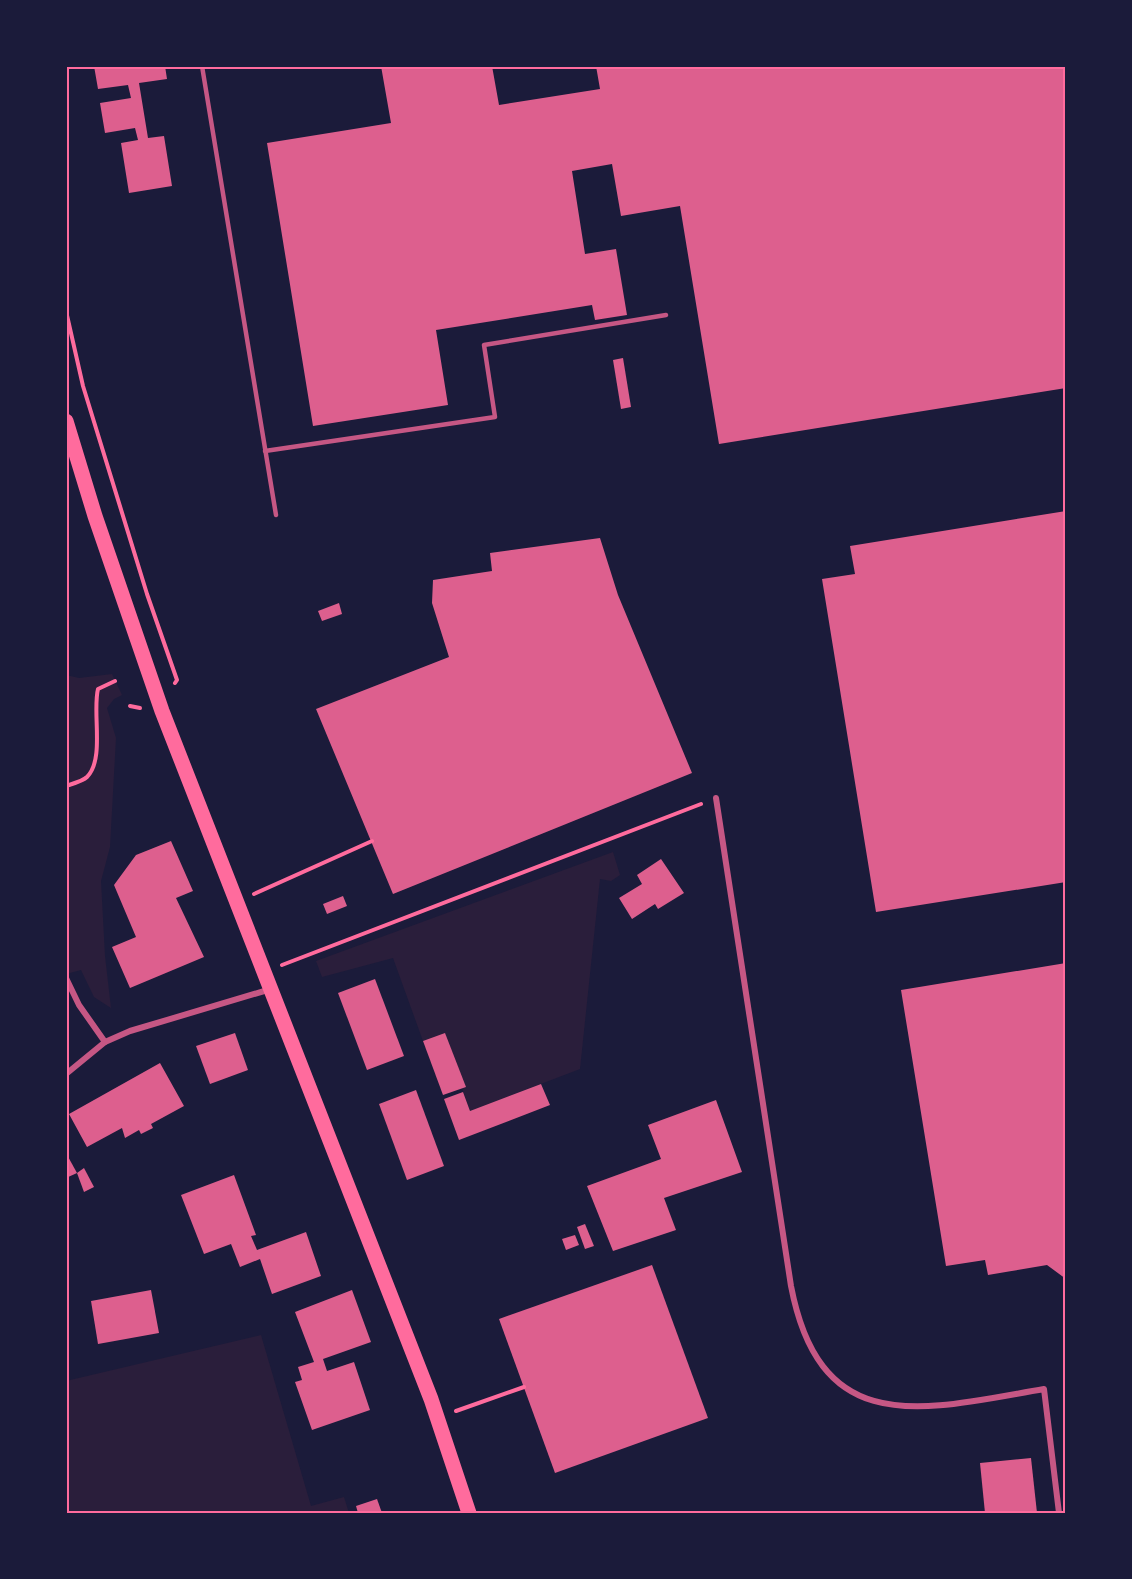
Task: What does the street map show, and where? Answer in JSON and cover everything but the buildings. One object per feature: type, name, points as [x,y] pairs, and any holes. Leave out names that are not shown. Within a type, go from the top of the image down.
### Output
[{"type":"main road","points":[[66,421],[95,516],[162,711],[438,1418],[469,1513]]},
{"type":"street","points":[[716,798],[790,1280],[797,1319],[807,1342],[822,1364],[839,1381],[859,1395],[880,1404],[908,1408],[932,1407],[1044,1389],[1059,1513]]},
{"type":"street","points":[[66,978],[79,1005],[105,1042]]},
{"type":"street","points":[[66,1074],[105,1042],[130,1031],[271,989]]},
{"type":"lane","points":[[202,66],[276,515]]},
{"type":"lane","points":[[266,451],[495,417],[484,345],[666,315]]},
{"type":"path","points":[[66,311],[83,386],[147,594],[177,680],[162,711]]},
{"type":"path","points":[[66,786],[87,778],[94,766],[97,726],[94,703],[98,689],[116,681]]},
{"type":"path","points":[[297,960],[716,798]]},
{"type":"path","points":[[237,900],[311,871],[372,841]]},
{"type":"path","points":[[438,1418],[524,1387]]},
{"type":"shaded area","points":[[112,674],[122,695],[114,699],[107,708],[116,738],[110,847],[101,881],[105,956],[111,1008],[94,997],[81,970],[66,974],[66,675],[79,678]]},
{"type":"shaded area","points":[[613,852],[620,875],[611,881],[600,879],[580,1069],[470,1111],[462,1088],[423,1041],[393,958],[322,977],[316,961]]},
{"type":"shaded area","points":[[261,1335],[311,1506],[344,1497],[349,1513],[66,1513],[66,1381]]}]
